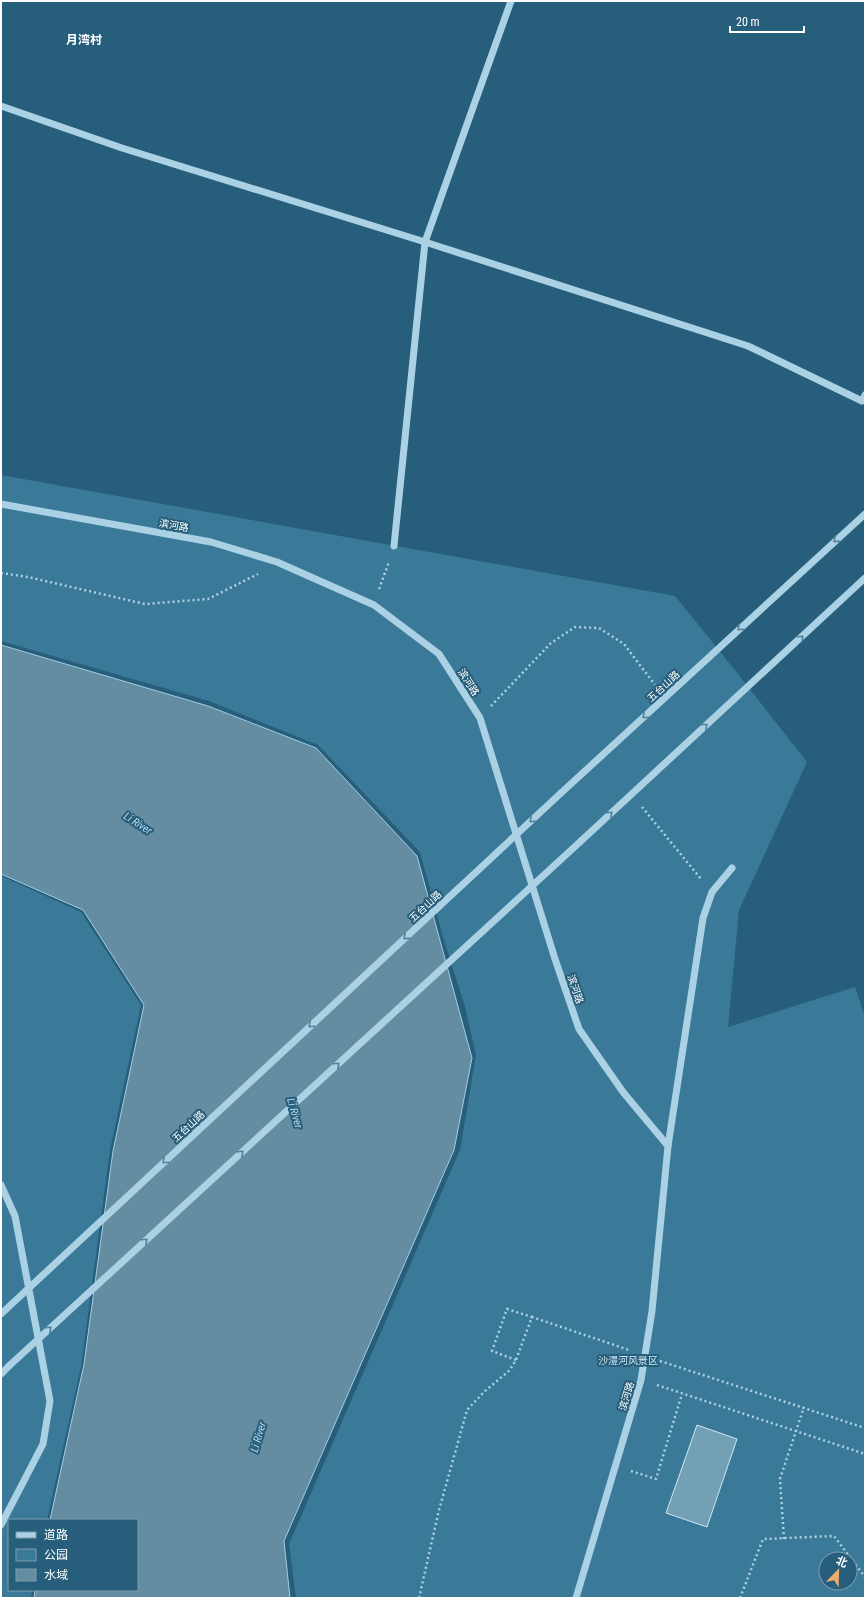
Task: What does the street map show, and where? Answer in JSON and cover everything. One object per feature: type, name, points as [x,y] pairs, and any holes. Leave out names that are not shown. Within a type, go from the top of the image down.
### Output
[{"type":"street","points":[[394,546],[425,242],[511,1]]},
{"type":"street","points":[[1,106],[122,148],[425,242],[748,346],[862,402],[865,395]]},
{"type":"street","name":"滨河路","points":[[1,504],[211,542],[277,562],[374,605],[439,654],[480,718],[555,959],[579,1029],[623,1092],[668,1146]]},
{"type":"street","name":"五台山路","points":[[1,1314],[561,793],[865,514]]},
{"type":"street","points":[[1,1374],[865,578]]},
{"type":"street","name":"滨河路","points":[[576,1598],[641,1380],[652,1312],[668,1146],[703,918],[712,892],[732,868]]},
{"type":"street","points":[[1,1185],[15,1216],[50,1401],[43,1444],[1,1525]]},
{"type":"path","points":[[374,605],[394,546]]},
{"type":"path","points":[[1,573],[28,577],[145,604],[208,599],[248,580],[277,562]]},
{"type":"path","points":[[480,718],[551,643],[575,627],[598,628],[624,644],[665,698]]},
{"type":"path","points":[[632,794],[712,892]]},
{"type":"path","points":[[516,1360],[492,1352],[507,1309],[644,1356],[865,1428]]},
{"type":"path","points":[[419,1598],[439,1510],[468,1410],[485,1391],[510,1370],[516,1360],[532,1317]]},
{"type":"path","points":[[641,1380],[865,1454]]},
{"type":"path","points":[[615,1466],[656,1479],[682,1394]]},
{"type":"path","points":[[784,1539],[780,1479],[804,1407]]},
{"type":"path","points":[[740,1598],[763,1539],[834,1536],[865,1577]]},
{"type":"green space","name":"沙澧河风景区","points":[[1,475],[675,596],[807,762],[739,910],[728,1027],[855,987],[865,1017],[865,1598],[296,1598],[289,1544],[460,1150],[476,1055],[465,1007],[443,937],[420,852],[318,745],[209,701],[1,641]]},
{"type":"green space","points":[[1,876],[81,912],[141,1005],[110,1150],[81,1367],[47,1519],[8,1519],[8,1591],[32,1591],[31,1598],[1,1598]]},
{"type":"water","name":"Li River","points":[[1,645],[208,706],[316,748],[417,856],[472,1058],[454,1150],[284,1541],[290,1598],[34,1598],[35,1591],[138,1591],[138,1519],[50,1519],[84,1364],[113,1151],[144,1005],[83,910],[1,874]]},
{"type":"building","points":[[697,1425],[737,1439],[707,1527],[666,1513]]},
{"type":"district","name":"月湾村","points":[[84,40]]}]
